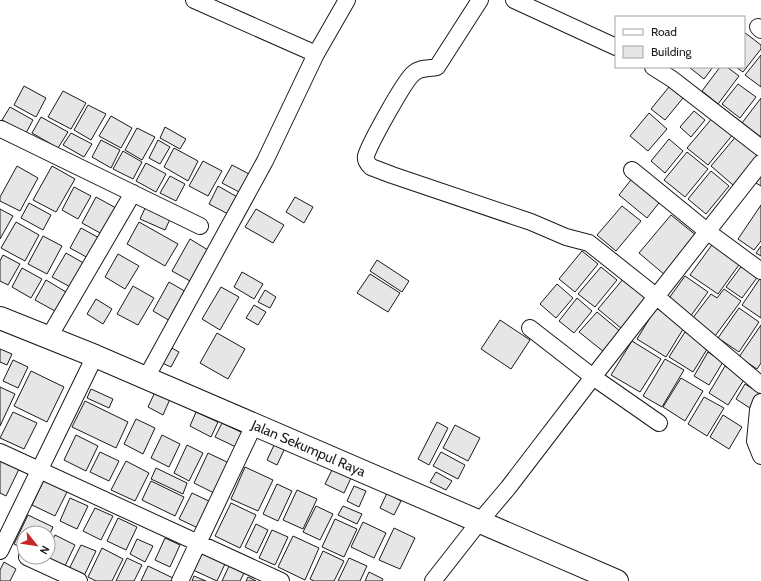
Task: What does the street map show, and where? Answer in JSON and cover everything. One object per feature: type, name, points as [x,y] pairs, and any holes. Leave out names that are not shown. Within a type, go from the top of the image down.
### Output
[{"type":"main road","name":"Jalan Sekumpul Raya","points":[[0,318],[96,356],[616,581]]},
{"type":"street","points":[[194,0],[316,54]]},
{"type":"street","points":[[146,378],[265,161],[316,54],[347,0]]},
{"type":"street","points":[[480,0],[437,67],[418,70],[407,79],[371,143],[366,156],[368,164],[371,167],[392,175],[531,222],[566,237],[589,243],[657,297],[761,385]]},
{"type":"street","points":[[514,0],[615,47]]},
{"type":"street","points":[[655,68],[672,79],[761,148]]},
{"type":"street","points":[[1,129],[200,226]]},
{"type":"street","points":[[433,581],[508,488],[761,163]]},
{"type":"street","points":[[632,170],[708,232],[761,271]]},
{"type":"street","points":[[49,337],[133,193]]},
{"type":"street","points":[[530,328],[593,377],[659,423]]},
{"type":"street","points":[[16,553],[1,547],[96,356]]},
{"type":"street","points":[[761,402],[758,410],[755,441],[761,456]]},
{"type":"street","points":[[180,581],[254,425]]},
{"type":"street","points":[[0,452],[281,581]]},
{"type":"street","points":[[44,565],[78,581]]},
{"type":"building","points":[[745,33],[761,45],[761,49],[743,72],[737,68],[745,68]]},
{"type":"building","points":[[761,55],[761,87],[745,75]]},
{"type":"building","points":[[690,68],[712,68],[704,79]]},
{"type":"building","points":[[719,68],[728,68],[739,76],[718,104],[702,91]]},
{"type":"building","points":[[738,84],[756,97],[740,118],[722,104]]},
{"type":"building","points":[[24,86],[46,98],[36,117],[14,105]]},
{"type":"building","points":[[669,87],[683,98],[665,120],[651,109]]},
{"type":"building","points":[[63,91],[86,103],[71,129],[48,117]]},
{"type":"building","points":[[761,98],[761,138],[742,123]]},
{"type":"building","points":[[88,105],[106,114],[91,140],[74,130]]},
{"type":"building","points":[[10,107],[33,120],[26,133],[2,120]]},
{"type":"building","points":[[694,111],[705,120],[691,137],[680,127]]},
{"type":"building","points":[[649,113],[667,129],[648,151],[630,136]]},
{"type":"building","points":[[111,116],[132,128],[121,148],[99,136]]},
{"type":"building","points":[[714,116],[734,133],[708,165],[687,148]]},
{"type":"building","points":[[41,117],[68,132],[58,148],[32,133]]},
{"type":"building","points":[[165,127],[186,139],[180,149],[160,138]]},
{"type":"building","points":[[137,128],[155,137],[142,160],[125,150]]},
{"type":"building","points":[[71,133],[92,144],[84,157],[63,145]]},
{"type":"building","points":[[738,134],[760,153],[733,185],[711,166]]},
{"type":"building","points":[[669,139],[683,151],[665,173],[651,161]]},
{"type":"building","points":[[101,140],[120,150],[111,168],[92,157]]},
{"type":"building","points":[[158,140],[170,147],[160,164],[149,158]]},
{"type":"building","points":[[174,148],[198,161],[188,181],[164,167]]},
{"type":"building","points":[[123,151],[142,162],[133,179],[113,169]]},
{"type":"building","points":[[687,152],[708,169],[685,197],[664,180]]},
{"type":"building","points":[[203,161],[222,171],[208,196],[189,186]]},
{"type":"building","points":[[146,163],[166,174],[156,192],[136,181]]},
{"type":"building","points":[[232,165],[251,175],[241,193],[222,183]]},
{"type":"building","points":[[17,166],[38,178],[20,211],[0,201],[0,197]]},
{"type":"building","points":[[52,166],[75,179],[56,212],[33,200]]},
{"type":"building","points":[[711,171],[729,186],[706,214],[688,199]]},
{"type":"building","points":[[761,175],[761,186],[756,183]]},
{"type":"building","points":[[170,176],[185,184],[176,201],[160,193]]},
{"type":"building","points":[[634,176],[662,199],[647,218],[619,195]]},
{"type":"building","points":[[218,186],[239,198],[230,215],[209,204]]},
{"type":"building","points":[[74,187],[91,196],[78,219],[62,210]]},
{"type":"building","points":[[96,197],[116,208],[102,234],[82,223]]},
{"type":"building","points":[[295,197],[313,207],[304,223],[286,212]]},
{"type":"building","points":[[29,203],[51,215],[43,230],[21,218]]},
{"type":"building","points":[[761,205],[761,241],[754,250],[738,239]]},
{"type":"building","points":[[146,206],[171,217],[165,230],[140,219]]},
{"type":"building","points":[[622,206],[641,221],[616,251],[597,235]]},
{"type":"building","points":[[0,209],[13,216],[0,239]]},
{"type":"building","points":[[256,209],[284,225],[273,243],[245,227]]},
{"type":"building","points":[[671,215],[697,236],[665,275],[639,253]]},
{"type":"building","points":[[16,222],[39,235],[25,261],[1,248]]},
{"type":"building","points":[[139,222],[178,244],[165,266],[127,244]]},
{"type":"building","points":[[81,228],[101,239],[90,259],[70,248]]},
{"type":"building","points":[[43,236],[62,246],[47,274],[28,264]]},
{"type":"building","points":[[190,239],[208,250],[190,281],[172,271]]},
{"type":"building","points":[[714,242],[741,262],[718,294],[690,275]]},
{"type":"building","points":[[761,246],[761,256],[756,253]]},
{"type":"building","points":[[582,251],[598,264],[575,292],[559,279]]},
{"type":"building","points":[[66,253],[87,265],[74,289],[52,277]]},
{"type":"building","points":[[118,254],[139,266],[125,289],[105,277]]},
{"type":"building","points":[[3,255],[20,264],[8,285],[0,281],[0,261]]},
{"type":"building","points":[[377,260],[409,281],[402,292],[370,271]]},
{"type":"building","points":[[743,264],[759,275],[742,298],[726,287]]},
{"type":"building","points":[[601,267],[617,280],[595,307],[578,294]]},
{"type":"building","points":[[22,268],[42,279],[31,298],[12,287]]},
{"type":"building","points":[[242,272],[263,284],[254,299],[234,287]]},
{"type":"building","points":[[370,274],[400,293],[388,312],[357,293]]},
{"type":"building","points":[[685,276],[708,292],[690,317],[667,301]]},
{"type":"building","points":[[761,277],[761,318],[742,305]]},
{"type":"building","points":[[624,278],[648,298],[622,329],[598,309]]},
{"type":"building","points":[[46,280],[66,292],[55,311],[35,300]]},
{"type":"building","points":[[169,282],[188,293],[172,322],[153,311]]},
{"type":"building","points":[[557,284],[573,298],[556,318],[540,304]]},
{"type":"building","points":[[133,286],[154,298],[138,325],[117,314]]},
{"type":"building","points":[[221,287],[239,297],[220,330],[202,319]]},
{"type":"building","points":[[724,289],[741,301],[715,336],[692,319],[711,294],[717,298]]},
{"type":"building","points":[[265,290],[276,297],[270,308],[258,302]]},
{"type":"building","points":[[577,298],[592,311],[574,333],[559,321]]},
{"type":"building","points":[[96,299],[112,309],[103,324],[87,314]]},
{"type":"building","points":[[254,305],[266,312],[258,325],[246,318]]},
{"type":"building","points":[[656,308],[685,326],[666,357],[637,339]]},
{"type":"building","points":[[739,308],[759,322],[739,352],[718,338]]},
{"type":"building","points":[[597,312],[621,332],[604,352],[579,332]]},
{"type":"building","points":[[500,320],[530,340],[511,369],[481,349]]},
{"type":"building","points":[[761,325],[761,363],[757,369],[739,357]]},
{"type":"building","points":[[685,332],[709,346],[693,372],[669,357]]},
{"type":"building","points":[[217,333],[245,349],[228,379],[200,363]]},
{"type":"building","points":[[632,341],[661,359],[640,392],[611,375]]},
{"type":"building","points":[[168,346],[179,352],[171,367],[160,362]]},
{"type":"building","points":[[0,349],[12,354],[7,365],[0,362]]},
{"type":"building","points":[[708,352],[723,362],[709,385],[694,376]]},
{"type":"building","points":[[665,359],[684,370],[662,407],[643,396]]},
{"type":"building","points":[[13,360],[28,367],[18,388],[3,381]]},
{"type":"building","points":[[725,366],[745,378],[728,405],[709,393]]},
{"type":"building","points":[[31,371],[64,387],[47,422],[14,406]]},
{"type":"building","points":[[681,378],[703,391],[685,421],[663,407]]},
{"type":"building","points":[[745,384],[761,394],[761,397],[753,410],[736,399]]},
{"type":"building","points":[[0,387],[15,394],[0,426]]},
{"type":"building","points":[[91,389],[113,399],[109,408],[87,398]]},
{"type":"building","points":[[155,392],[170,399],[163,415],[148,407]]},
{"type":"building","points":[[704,397],[724,408],[707,436],[688,424]]},
{"type":"building","points":[[85,401],[128,422],[116,448],[72,427]]},
{"type":"building","points":[[13,412],[37,423],[24,449],[0,438]]},
{"type":"building","points":[[196,412],[218,422],[211,437],[190,426]]},
{"type":"building","points":[[723,415],[742,427],[729,449],[710,437]]},
{"type":"building","points":[[136,419],[155,428],[143,454],[124,444]]},
{"type":"building","points":[[437,422],[448,428],[429,465],[418,459]]},
{"type":"building","points":[[222,423],[245,434],[238,448],[215,437]]},
{"type":"building","points":[[455,425],[480,438],[468,461],[443,448]]},
{"type":"building","points":[[76,435],[98,446],[86,471],[64,460]]},
{"type":"building","points":[[162,435],[180,444],[169,467],[151,458]]},
{"type":"building","points":[[275,443],[285,448],[277,465],[267,460]]},
{"type":"building","points":[[187,445],[203,453],[189,481],[174,473]]},
{"type":"building","points":[[100,452],[119,461],[109,481],[90,472]]},
{"type":"building","points":[[441,452],[465,465],[458,479],[433,466]]},
{"type":"building","points":[[208,453],[231,464],[216,494],[194,483]]},
{"type":"building","points":[[0,457],[20,467],[6,496],[0,493]]},
{"type":"building","points":[[126,461],[149,473],[135,501],[111,490]]},
{"type":"building","points":[[245,467],[273,480],[258,511],[231,499]]},
{"type":"building","points":[[156,468],[187,483],[183,494],[151,479]]},
{"type":"building","points":[[333,468],[351,478],[344,493],[325,484]]},
{"type":"building","points":[[436,472],[452,481],[446,490],[430,482]]},
{"type":"building","points":[[45,478],[68,490],[55,516],[32,505]]},
{"type":"building","points":[[151,481],[184,497],[175,516],[142,500]]},
{"type":"building","points":[[277,484],[292,491],[278,521],[263,514]]},
{"type":"building","points":[[354,486],[366,491],[359,507],[347,501]]},
{"type":"building","points":[[297,490],[317,499],[303,529],[283,520]]},
{"type":"building","points":[[192,493],[211,502],[198,528],[179,519]]},
{"type":"building","points":[[387,493],[401,501],[394,515],[380,508]]},
{"type":"building","points":[[70,498],[88,506],[77,529],[60,521]]},
{"type":"building","points":[[231,503],[256,515],[240,548],[215,536]]},
{"type":"building","points":[[316,506],[333,514],[320,540],[303,532]]},
{"type":"building","points":[[343,506],[362,514],[357,524],[338,515]]},
{"type":"building","points":[[95,508],[113,516],[101,540],[83,531]]},
{"type":"building","points":[[28,515],[49,525],[23,525]]},
{"type":"building","points":[[118,518],[137,527],[126,550],[107,541]]},
{"type":"building","points":[[335,519],[357,529],[344,557],[322,547]]},
{"type":"building","points":[[363,522],[386,533],[374,558],[351,547]]},
{"type":"building","points":[[256,524],[268,530],[257,553],[245,547]]},
{"type":"building","points":[[394,528],[415,538],[400,569],[379,560]]},
{"type":"building","points":[[272,530],[288,537],[275,565],[259,558]]},
{"type":"building","points":[[56,536],[75,545],[64,568],[56,564]]},
{"type":"building","points":[[293,536],[319,548],[305,580],[278,567]]},
{"type":"building","points":[[165,538],[180,545],[170,567],[155,560]]},
{"type":"building","points":[[137,539],[153,546],[145,562],[130,554]]},
{"type":"building","points":[[81,545],[96,551],[83,578],[68,571]]},
{"type":"building","points":[[102,548],[123,559],[112,581],[96,581],[88,577]]},
{"type":"building","points":[[323,551],[344,561],[334,581],[314,581],[310,579]]},
{"type":"building","points":[[201,553],[225,564],[217,581],[193,570]]},
{"type":"building","points":[[127,558],[142,565],[134,581],[116,581]]},
{"type":"building","points":[[349,558],[367,566],[360,581],[338,581]]},
{"type":"building","points":[[4,562],[16,569],[10,581],[0,581],[0,570]]},
{"type":"building","points":[[148,566],[173,578],[172,581],[141,581]]},
{"type":"building","points":[[229,566],[244,573],[240,581],[222,581]]},
{"type":"building","points":[[369,572],[383,579],[382,581],[365,581]]},
{"type":"building","points":[[194,576],[206,581],[192,581]]},
{"type":"building","points":[[248,577],[256,581],[246,581]]}]
